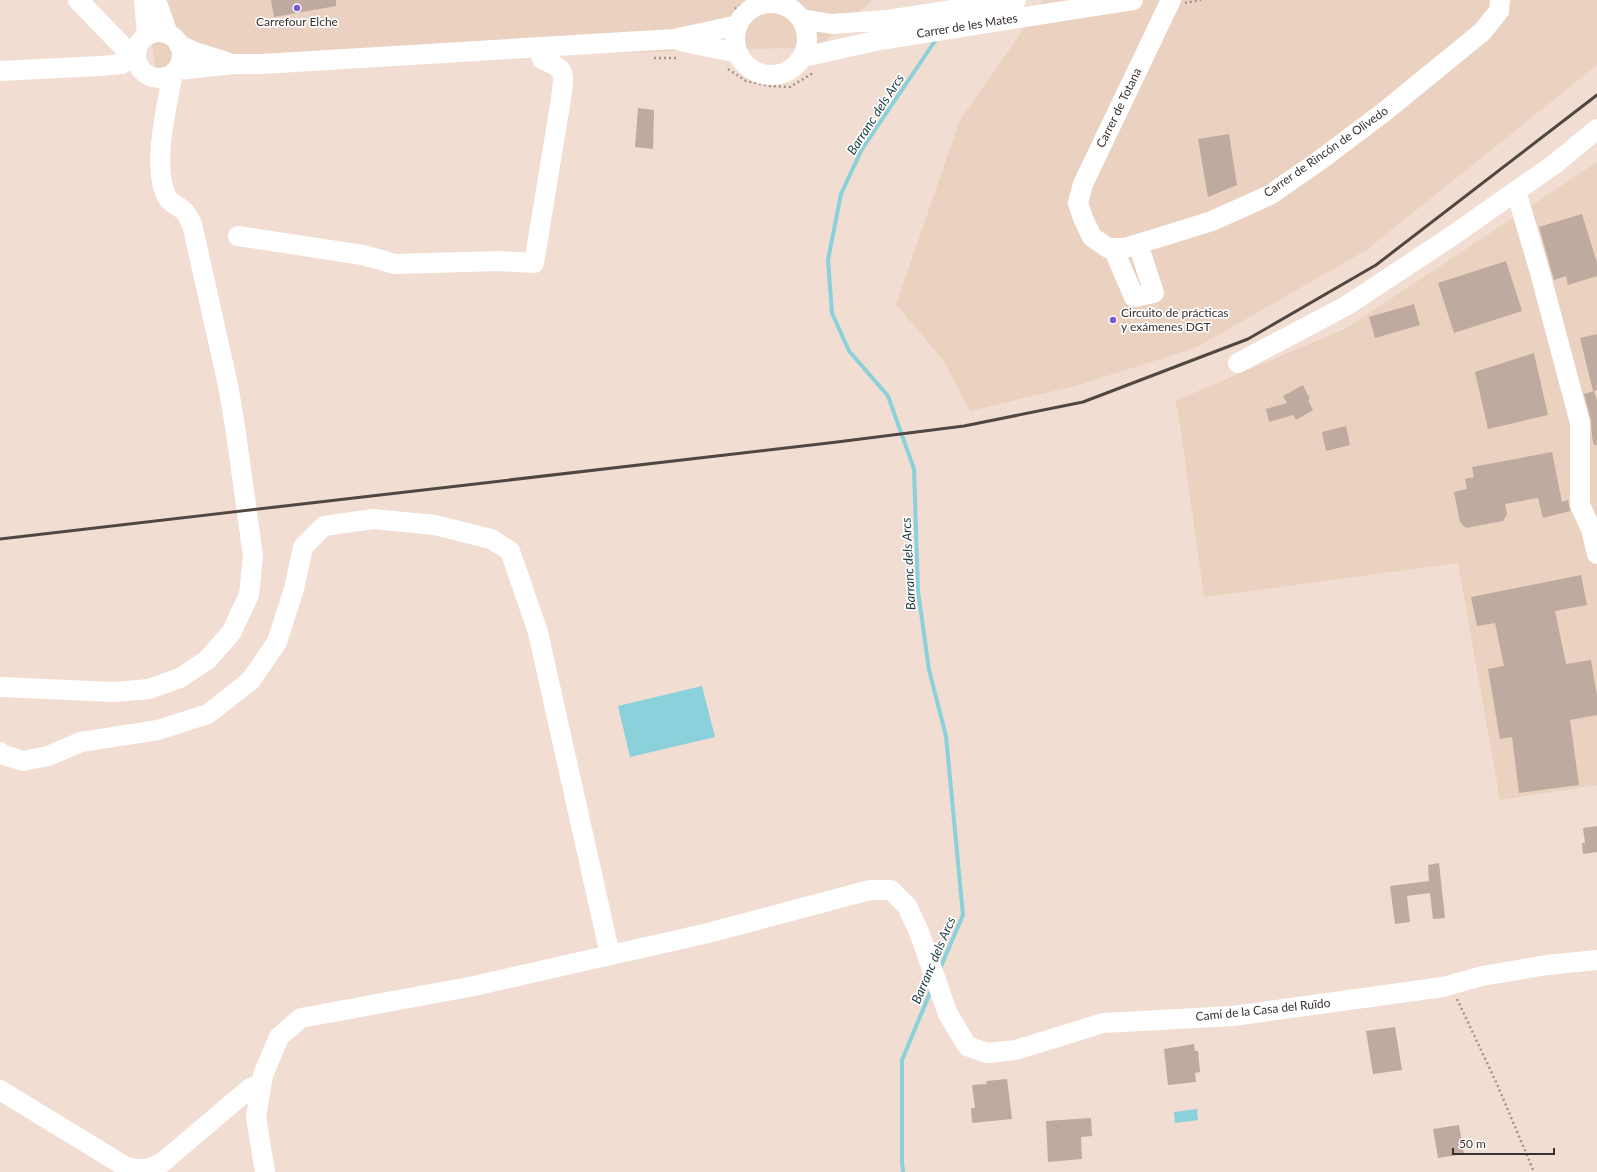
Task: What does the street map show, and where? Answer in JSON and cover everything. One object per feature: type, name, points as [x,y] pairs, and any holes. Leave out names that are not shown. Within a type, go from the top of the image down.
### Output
[{"type":"street","points":[[78,0],[138,47]]},
{"type":"street","points":[[144,0],[136,58],[142,70],[148,75],[169,74],[233,64],[262,64],[674,39],[738,25]]},
{"type":"street","points":[[0,687],[114,692],[150,689],[180,678],[207,660],[230,633],[249,595],[253,556],[227,378],[192,224],[185,211],[168,199],[161,183],[160,166],[169,74],[180,63],[182,56],[173,40],[156,0]]},
{"type":"street","name":"Carrer de les Mates","points":[[801,19],[832,24],[1133,0]]},
{"type":"street","name":"Carrer de Rincón de Olivedo","points":[[1113,248],[1124,248],[1212,222],[1270,195],[1323,158],[1384,112],[1482,32],[1498,11],[1500,0]]},
{"type":"street","points":[[674,39],[732,60],[744,63],[753,70],[764,74],[775,75],[786,72],[796,66],[808,64],[808,38],[806,28],[794,11],[784,5],[762,4],[752,9],[744,16],[738,25],[736,44],[732,60]]},
{"type":"street","name":"Carrer de Totana","points":[[1113,248],[1108,248],[1092,237],[1083,218],[1078,203],[1083,184],[1177,5]]},
{"type":"street","name":"Carrer de les Mates","points":[[808,64],[880,40],[1014,10]]},
{"type":"street","points":[[0,71],[122,64],[138,47],[156,33],[195,52],[233,64]]},
{"type":"street","points":[[238,236],[363,255],[394,264],[499,261],[534,263],[561,98],[563,76],[559,67],[542,59],[539,47]]},
{"type":"street","points":[[1238,363],[1346,306],[1449,238],[1556,163],[1597,129]]},
{"type":"street","points":[[1516,191],[1539,269],[1580,423],[1580,505],[1591,529],[1597,554]]},
{"type":"street","points":[[1113,248],[1134,297],[1154,293],[1138,244]]},
{"type":"street","points":[[0,752],[1,754],[23,761],[48,756],[81,742],[158,730],[208,714],[251,680],[277,642],[294,590],[303,547],[324,526],[373,519],[435,525],[492,539],[510,551],[538,632],[610,955]]},
{"type":"street","name":"Camí de la Casa del Ruïdo","points":[[265,1172],[256,1117],[263,1075],[279,1037],[301,1018],[474,986],[708,933],[870,890],[891,890],[907,906],[919,932],[948,1014],[967,1046],[986,1053],[1016,1050],[1103,1023],[1233,1016],[1450,985],[1482,976],[1547,965],[1597,960]]},
{"type":"street","points":[[0,1090],[126,1167],[137,1170],[151,1169],[163,1162],[249,1089],[262,1083]]},
{"type":"path","points":[[1177,5],[1200,0]]},
{"type":"path","points":[[732,60],[746,82],[770,86],[790,87],[808,64]]},
{"type":"path","points":[[1450,985],[1497,1084],[1534,1172]]},
{"type":"shaded area","points":[[145,0],[873,0],[818,47],[545,55],[156,71]]},
{"type":"shaded area","points":[[1044,0],[1597,0],[1597,65],[1365,251],[1197,347],[1079,385],[970,411],[943,360],[896,304],[960,120]]},
{"type":"shaded area","points":[[1597,162],[1597,785],[1500,800],[1458,563],[1204,597],[1178,410],[1175,401],[1347,328]]},
{"type":"water","points":[[702,686],[715,737],[630,757],[618,706]]},
{"type":"water","points":[[1197,1109],[1198,1120],[1175,1123],[1174,1112]]},
{"type":"building","name":"Carrefour Elche","points":[[271,0],[336,0],[336,6],[274,17]]},
{"type":"building","points":[[638,108],[654,110],[653,149],[635,147]]},
{"type":"building","points":[[1229,134],[1237,185],[1208,197],[1198,139]]},
{"type":"building","points":[[1582,214],[1597,263],[1597,276],[1568,285],[1566,276],[1554,280],[1539,227]]},
{"type":"building","points":[[1506,261],[1522,311],[1454,333],[1438,283]]},
{"type":"building","points":[[1414,304],[1420,325],[1375,338],[1369,317]]},
{"type":"building","points":[[1597,334],[1597,390],[1593,391],[1580,338]]},
{"type":"building","points":[[1534,353],[1548,415],[1488,429],[1475,372]]},
{"type":"building","points":[[1303,385],[1310,399],[1308,400],[1313,410],[1296,420],[1293,415],[1269,422],[1266,409],[1287,403],[1283,396]]},
{"type":"building","points":[[1594,391],[1597,400],[1597,445],[1594,445],[1591,420],[1584,394]]},
{"type":"building","points":[[1346,426],[1350,445],[1326,451],[1322,432]]},
{"type":"building","points":[[1552,452],[1562,502],[1568,500],[1570,511],[1543,518],[1538,498],[1505,504],[1507,514],[1503,521],[1466,528],[1460,522],[1454,492],[1467,489],[1465,479],[1474,477],[1472,467]]},
{"type":"building","points":[[1581,575],[1587,605],[1555,611],[1566,664],[1591,660],[1597,696],[1597,715],[1570,720],[1579,785],[1519,793],[1512,737],[1500,739],[1488,669],[1504,666],[1495,623],[1477,626],[1471,597]]},
{"type":"building","points":[[1597,826],[1597,852],[1583,854],[1582,843],[1585,843],[1583,828]]},
{"type":"building","points":[[1439,863],[1445,918],[1433,919],[1430,893],[1407,896],[1410,922],[1395,924],[1390,886],[1429,881],[1428,865]]},
{"type":"building","points":[[1395,1027],[1402,1070],[1373,1074],[1366,1031]]},
{"type":"building","points":[[1194,1044],[1195,1051],[1198,1051],[1200,1072],[1195,1073],[1196,1082],[1168,1085],[1164,1049]]},
{"type":"building","points":[[1007,1079],[1012,1119],[972,1123],[971,1108],[975,1108],[972,1085],[987,1084],[986,1081]]},
{"type":"building","points":[[1091,1118],[1092,1136],[1081,1137],[1082,1159],[1048,1162],[1046,1121]]},
{"type":"building","points":[[1459,1125],[1464,1154],[1438,1158],[1433,1129]]},
{"type":"waterway","name":"Barranc dels Arcs","points":[[937,38],[862,149],[841,194],[828,260],[832,313],[849,351],[888,396],[914,469],[918,591],[929,670],[946,736],[963,915],[939,971]]},
{"type":"waterway","name":"Barranc dels Arcs","points":[[903,1172],[902,1060],[932,988]]},
{"type":"railway","points":[[0,539],[964,426],[1083,402],[1248,339],[1376,265],[1597,95]]},
{"type":"place","name":"Carrefour Elche","points":[[297,8]]},
{"type":"place","name":"Circuito de prácticas y exámenes DGT","points":[[1113,320]]}]
